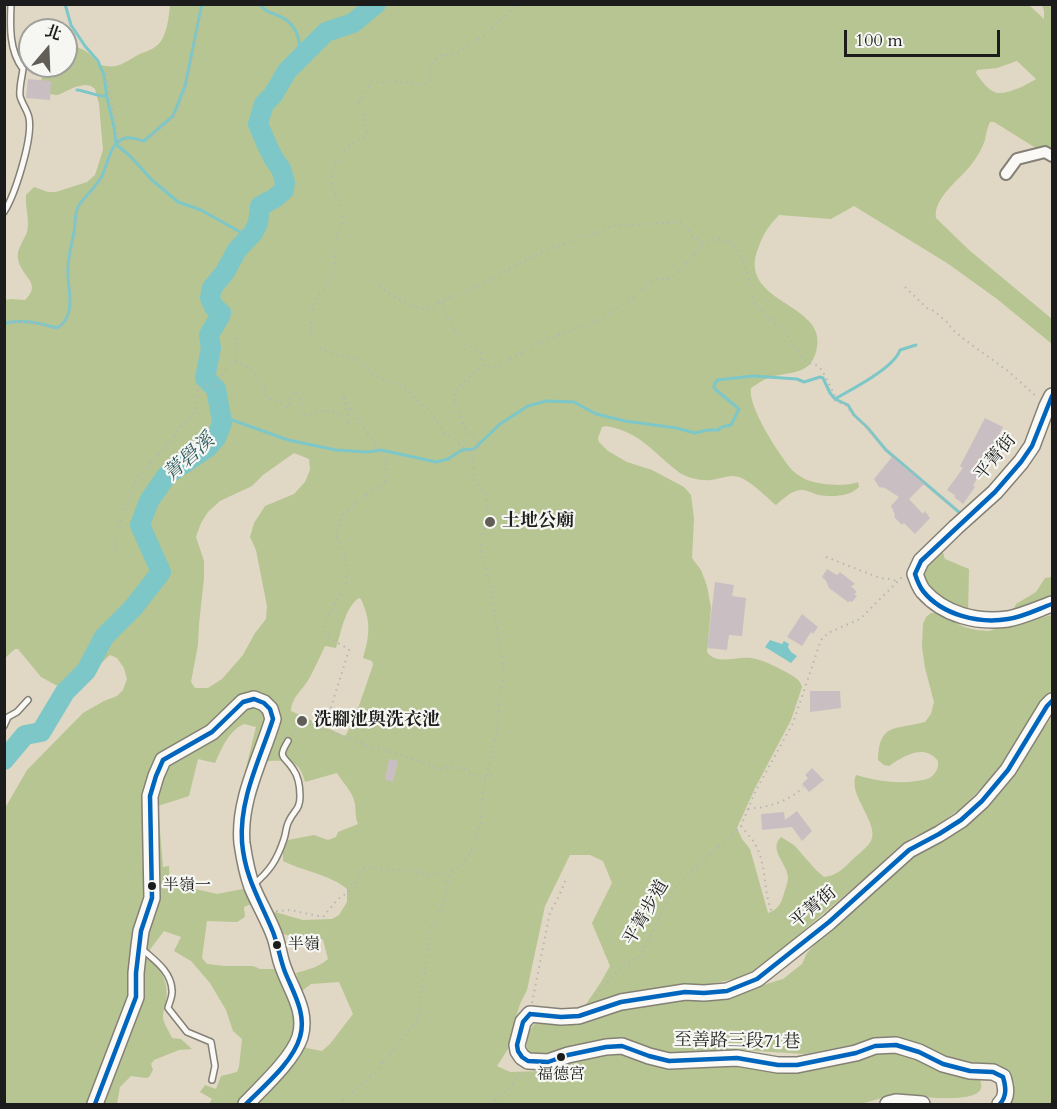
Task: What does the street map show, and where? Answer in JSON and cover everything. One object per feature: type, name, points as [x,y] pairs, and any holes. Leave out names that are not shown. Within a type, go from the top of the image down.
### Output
[{"type":"street","points":[[1006,174],[1017,159],[1045,152],[1053,156]]},
{"type":"street","name":"平菁街","points":[[915,574],[921,561],[995,492],[1021,462],[1032,446],[1050,401]]},
{"type":"street","points":[[915,574],[921,589],[946,609],[964,618],[986,621],[1010,618],[1053,604]]},
{"type":"street","points":[[95,1104],[136,997],[138,946],[152,898],[150,796],[156,776],[163,760],[212,732],[243,702],[255,699],[270,709],[273,719],[243,815],[242,840],[245,862],[252,886],[275,936],[282,964],[298,1001],[303,1021],[299,1040],[282,1066],[246,1104]]},
{"type":"street","name":"平菁街","points":[[530,1014],[579,1016],[621,1002],[685,992],[727,991],[757,979],[829,922],[909,850],[961,820],[982,801],[1008,770],[1047,706],[1053,701]]},
{"type":"street","points":[[528,1061],[522,1057],[517,1045],[523,1022],[530,1014]]},
{"type":"street","name":"至善路三段71巷","points":[[528,1061],[548,1062],[568,1055],[622,1046],[649,1056],[669,1060],[737,1058],[778,1065],[796,1065],[856,1053],[875,1046],[896,1045],[919,1052],[943,1064],[970,1071],[993,1072],[1003,1077],[1005,1099],[1000,1104]]},
{"type":"street","points":[[888,1104],[896,1102],[922,1104]]},
{"type":"lane","points":[[4,212],[11,202],[30,131],[29,117],[20,95],[23,69],[18,62],[10,32],[11,4]]},
{"type":"lane","points":[[4,726],[8,717],[17,712],[28,700]]},
{"type":"lane","points":[[252,886],[276,861],[288,821],[299,807],[299,786],[295,772],[283,758],[288,741]]},
{"type":"lane","points":[[138,946],[164,969],[169,978],[172,991],[168,1008],[187,1032],[211,1042],[215,1066],[212,1080]]},
{"type":"path","points":[[4,323],[31,322],[57,328],[63,326],[68,320],[72,301],[69,269],[76,230],[76,214],[103,176],[112,152],[120,142],[126,140],[144,142],[174,116],[186,87],[204,4]]},
{"type":"path","points":[[338,1104],[376,1072],[418,1019],[430,929],[446,897],[452,872],[473,849],[480,827],[484,804],[482,795],[498,724],[499,696],[504,674],[491,590],[479,541],[489,517],[486,495],[474,480],[472,453],[445,434],[430,410],[407,389],[371,374],[364,365],[354,359],[323,350],[312,341],[311,322],[314,304],[317,296],[326,288],[334,275],[336,237],[342,225],[342,209],[332,188],[333,169],[344,151],[363,138],[367,131],[359,103],[371,82],[396,81],[426,84],[431,79],[430,68],[437,57],[457,53],[485,35],[520,4]]},
{"type":"path","points":[[106,74],[120,142]]},
{"type":"path","points":[[375,282],[382,289],[410,306],[428,309],[482,284],[537,254],[613,226],[682,222],[694,238],[705,243]]},
{"type":"path","points":[[483,365],[497,368],[533,345],[606,317],[648,283],[658,279],[669,279],[684,267],[705,243],[719,239],[733,243],[743,259],[754,304],[788,336],[806,362],[822,370],[835,398],[847,406],[886,451],[965,518]]},
{"type":"path","points":[[905,287],[927,308],[934,310],[952,329],[1050,401]]},
{"type":"path","points":[[441,301],[447,318],[463,342],[480,352],[483,365]]},
{"type":"path","points":[[114,551],[122,516],[133,486],[141,473],[172,440],[181,426],[193,416],[198,389],[203,385],[216,388],[224,371],[235,360],[237,337]]},
{"type":"path","points":[[235,360],[240,366],[248,367],[256,376],[269,399],[278,401],[288,408],[294,391],[300,400],[304,415],[309,416],[315,411],[333,411],[350,424],[343,395],[364,429],[382,452],[386,462],[384,484],[370,491],[342,517],[336,534],[345,558],[346,582],[338,602],[328,616],[325,630],[332,640],[349,650],[328,717],[313,725]]},
{"type":"path","points":[[470,451],[478,448],[479,443],[465,428],[454,399],[455,390],[483,365]]},
{"type":"path","points":[[826,557],[880,578],[897,582]]},
{"type":"path","points":[[784,959],[783,950],[795,934],[795,927],[792,921],[772,912],[756,846],[741,826],[755,792],[793,723],[821,640],[828,633],[861,619],[901,578],[915,574]]},
{"type":"path","points":[[288,741],[300,724],[308,724],[440,769],[448,767],[465,769],[480,779],[495,774]]},
{"type":"path","points":[[748,809],[775,804],[798,793],[803,787]]},
{"type":"path","name":"平菁步道","points":[[593,999],[623,965],[640,956],[669,896],[684,878],[741,826]]},
{"type":"path","points":[[264,912],[290,910],[323,917],[338,899],[354,888],[361,869],[372,867],[382,870],[404,868],[430,876],[442,873],[445,875],[445,883],[449,884]]},
{"type":"path","points":[[530,1014],[550,912],[566,879]]},
{"type":"path","points":[[490,1104],[509,1089],[528,1061]]},
{"type":"green space","points":[[170,4],[1028,4],[1044,19],[1042,5],[1052,5],[1052,150],[1050,152],[1039,150],[994,122],[990,122],[979,153],[943,196],[936,211],[936,218],[969,250],[1052,319],[1052,344],[997,299],[947,263],[854,206],[831,219],[779,215],[767,229],[759,246],[755,265],[759,280],[769,291],[808,320],[816,332],[817,347],[813,360],[806,367],[768,378],[751,388],[751,396],[759,418],[773,443],[795,473],[812,482],[840,485],[858,482],[859,487],[851,493],[835,496],[797,491],[776,505],[739,477],[703,480],[683,475],[642,441],[625,432],[604,426],[598,438],[608,451],[627,462],[652,470],[684,487],[691,495],[694,519],[692,558],[701,570],[711,608],[707,652],[721,660],[751,658],[760,660],[791,675],[801,684],[791,720],[737,828],[750,849],[768,913],[781,903],[788,881],[787,872],[776,847],[781,837],[794,845],[824,877],[832,875],[839,872],[864,849],[871,841],[873,834],[856,791],[854,783],[856,775],[886,781],[909,782],[929,778],[936,771],[938,761],[927,753],[907,755],[889,766],[878,760],[879,748],[886,733],[925,722],[931,714],[934,702],[922,647],[923,624],[931,613],[937,613],[964,627],[989,631],[1052,615],[1052,695],[1000,770],[960,809],[895,850],[760,968],[734,979],[582,1010],[610,966],[592,923],[612,883],[603,861],[590,855],[570,855],[545,906],[527,990],[520,1004],[508,1049],[497,1066],[510,1072],[542,1071],[577,1059],[615,1053],[630,1056],[841,1061],[895,1051],[949,1074],[968,1075],[980,1080],[981,1089],[975,1094],[948,1098],[892,1096],[860,1104],[209,1104],[212,1099],[200,1092],[205,1085],[216,1089],[221,1076],[237,1072],[242,1039],[233,1031],[226,1010],[210,983],[191,961],[174,951],[181,937],[164,931],[145,956],[159,970],[165,981],[167,994],[163,1016],[166,1027],[172,1038],[181,1039],[192,1049],[179,1050],[154,1060],[151,1064],[153,1070],[149,1077],[131,1076],[120,1087],[117,1104],[5,1104],[5,808],[27,770],[83,713],[117,696],[123,690],[127,679],[124,668],[117,658],[110,655],[89,679],[75,688],[63,689],[41,677],[18,649],[5,658],[5,300],[25,300],[32,289],[18,259],[19,248],[28,227],[26,195],[34,187],[56,192],[87,182],[95,175],[103,150],[99,104],[95,89],[85,85],[58,95],[48,94],[41,84],[42,78],[78,78],[78,48],[92,56],[99,65],[120,65],[159,44],[167,28]],"holes":[[[1017,61],[1036,79],[1012,91],[995,92],[985,85],[976,73],[977,70],[997,68]],[[294,453],[309,459],[310,470],[305,482],[294,494],[265,506],[254,523],[250,537],[256,550],[267,606],[266,619],[243,655],[222,679],[208,688],[195,688],[191,682],[198,645],[204,578],[204,561],[196,537],[201,523],[208,512],[220,501],[252,486],[263,475]],[[359,598],[368,621],[368,635],[363,658],[372,661],[373,665],[353,723],[345,736],[291,711],[293,701],[310,677],[325,646],[336,648],[344,621],[350,608]],[[244,724],[256,727],[236,809],[247,814],[265,761],[286,761],[296,764],[305,782],[337,773],[355,804],[358,824],[338,832],[336,837],[328,840],[314,835],[288,840],[283,852],[283,861],[333,880],[347,889],[347,902],[339,915],[332,919],[303,920],[275,912],[271,915],[278,932],[292,937],[323,940],[328,959],[317,966],[296,973],[302,991],[311,984],[339,982],[353,1014],[322,1051],[301,1045],[288,987],[277,969],[207,964],[202,958],[207,921],[237,922],[245,917],[244,907],[254,903],[248,888],[217,894],[170,883],[169,866],[163,867],[158,806],[189,796],[198,759],[215,763],[226,740]]]},
{"type":"green space","points":[[942,550],[945,559],[969,569],[968,615],[947,606],[921,579],[927,566]]},
{"type":"green space","points":[[1052,577],[1052,599],[1016,612],[1014,609],[1016,604],[1036,592],[1045,578]]},
{"type":"green space","points":[[1052,717],[1052,1104],[1007,1104],[1012,1088],[1012,1075],[983,1064],[948,1059],[910,1041],[890,1038],[805,1054],[741,1050],[678,1055],[655,1051],[534,1055],[528,1051],[527,1036],[535,1024],[624,1006],[734,994],[783,979],[802,964],[807,953],[823,935],[900,865],[948,834],[1028,750]]},
{"type":"water","points":[[770,640],[782,644],[784,641],[789,644],[791,652],[797,656],[791,663],[765,647]]},
{"type":"building","points":[[28,79],[51,81],[50,100],[26,98]]},
{"type":"building","points":[[985,418],[1003,427],[973,486],[975,487],[963,504],[947,490],[963,468],[960,466]]},
{"type":"building","points":[[892,457],[924,484],[909,499],[923,514],[925,511],[930,518],[915,534],[894,517],[891,506],[899,497],[879,487],[874,479]]},
{"type":"building","points":[[827,569],[837,575],[840,572],[855,584],[851,586],[857,592],[854,594],[857,596],[852,602],[848,602],[829,588],[822,577]]},
{"type":"building","points":[[715,582],[734,585],[732,596],[746,598],[742,636],[729,635],[727,650],[707,648]]},
{"type":"building","points":[[802,614],[818,627],[813,634],[811,632],[802,646],[787,637]]},
{"type":"building","points":[[810,691],[840,691],[841,708],[810,712]]},
{"type":"building","points":[[389,759],[398,761],[393,782],[385,780]]},
{"type":"building","points":[[812,768],[824,780],[809,792],[802,784],[808,778],[805,775]]},
{"type":"building","points":[[797,811],[812,831],[802,841],[792,827],[762,830],[761,814],[784,812],[785,820]]},
{"type":"waterway","points":[[65,4],[71,25],[98,61],[104,75],[116,143]]},
{"type":"waterway","points":[[4,323],[37,323],[57,328],[67,317],[70,301],[68,264],[77,208],[102,176],[116,144],[128,138],[144,141],[173,116],[185,86],[202,4]]},
{"type":"waterway","points":[[260,4],[268,12],[285,19],[294,28],[299,44],[297,62]]},
{"type":"waterway","name":"菁礐溪","points":[[4,760],[25,735],[41,732],[65,692],[86,671],[104,637],[133,608],[161,572],[140,525],[149,501],[167,475],[207,448],[216,438],[222,423],[216,389],[205,378],[211,348],[209,335],[221,313],[214,307],[210,298],[212,288],[225,272],[237,250],[253,233],[258,223],[260,206],[284,190],[285,182],[281,169],[258,124],[264,104],[273,95],[287,71],[326,32],[353,23],[376,4]]},
{"type":"waterway","points":[[77,90],[106,96]]},
{"type":"waterway","points":[[118,146],[178,202],[201,210],[249,237]]},
{"type":"waterway","points":[[835,399],[881,371],[890,364],[900,350],[916,345]]},
{"type":"waterway","points":[[221,416],[288,440],[336,450],[367,452],[381,450],[436,462],[448,459],[462,450],[474,449],[500,424],[528,406],[546,401],[574,402],[596,414],[695,433],[718,430],[731,425],[739,409],[715,389],[717,380],[753,376],[797,379],[804,382],[820,377],[823,378],[835,399],[848,405],[854,415],[886,450],[960,513]]},
{"type":"transit line","points":[[1052,396],[1032,446],[1021,462],[995,492],[921,561],[915,574],[922,589],[940,606],[973,619],[1014,618],[1052,604]]},
{"type":"transit line","points":[[95,1104],[136,997],[136,973],[141,931],[152,898],[150,796],[156,776],[163,760],[212,732],[243,702],[254,699],[264,703],[270,709],[273,719],[247,795],[242,842],[246,867],[273,932],[283,967],[298,1003],[302,1028],[296,1046],[285,1064],[246,1104]]},
{"type":"transit line","points":[[530,1014],[579,1016],[621,1002],[685,992],[727,991],[757,979],[829,922],[909,850],[961,820],[982,801],[1008,770],[1052,701]]},
{"type":"transit line","points":[[530,1014],[523,1022],[517,1045],[522,1057],[528,1061],[548,1062],[568,1055],[622,1046],[669,1061],[737,1058],[778,1065],[797,1065],[856,1053],[875,1046],[896,1045],[919,1052],[943,1064],[970,1071],[993,1072],[1003,1077],[1005,1091],[1000,1104]]},
{"type":"place","name":"土地公廟","points":[[490,522]]},
{"type":"place","name":"洗腳池與洗衣池","points":[[302,721]]},
{"type":"place","name":"半嶺一","points":[[152,886]]},
{"type":"place","name":"半嶺","points":[[277,945]]},
{"type":"place","name":"福德宮","points":[[561,1057]]}]
